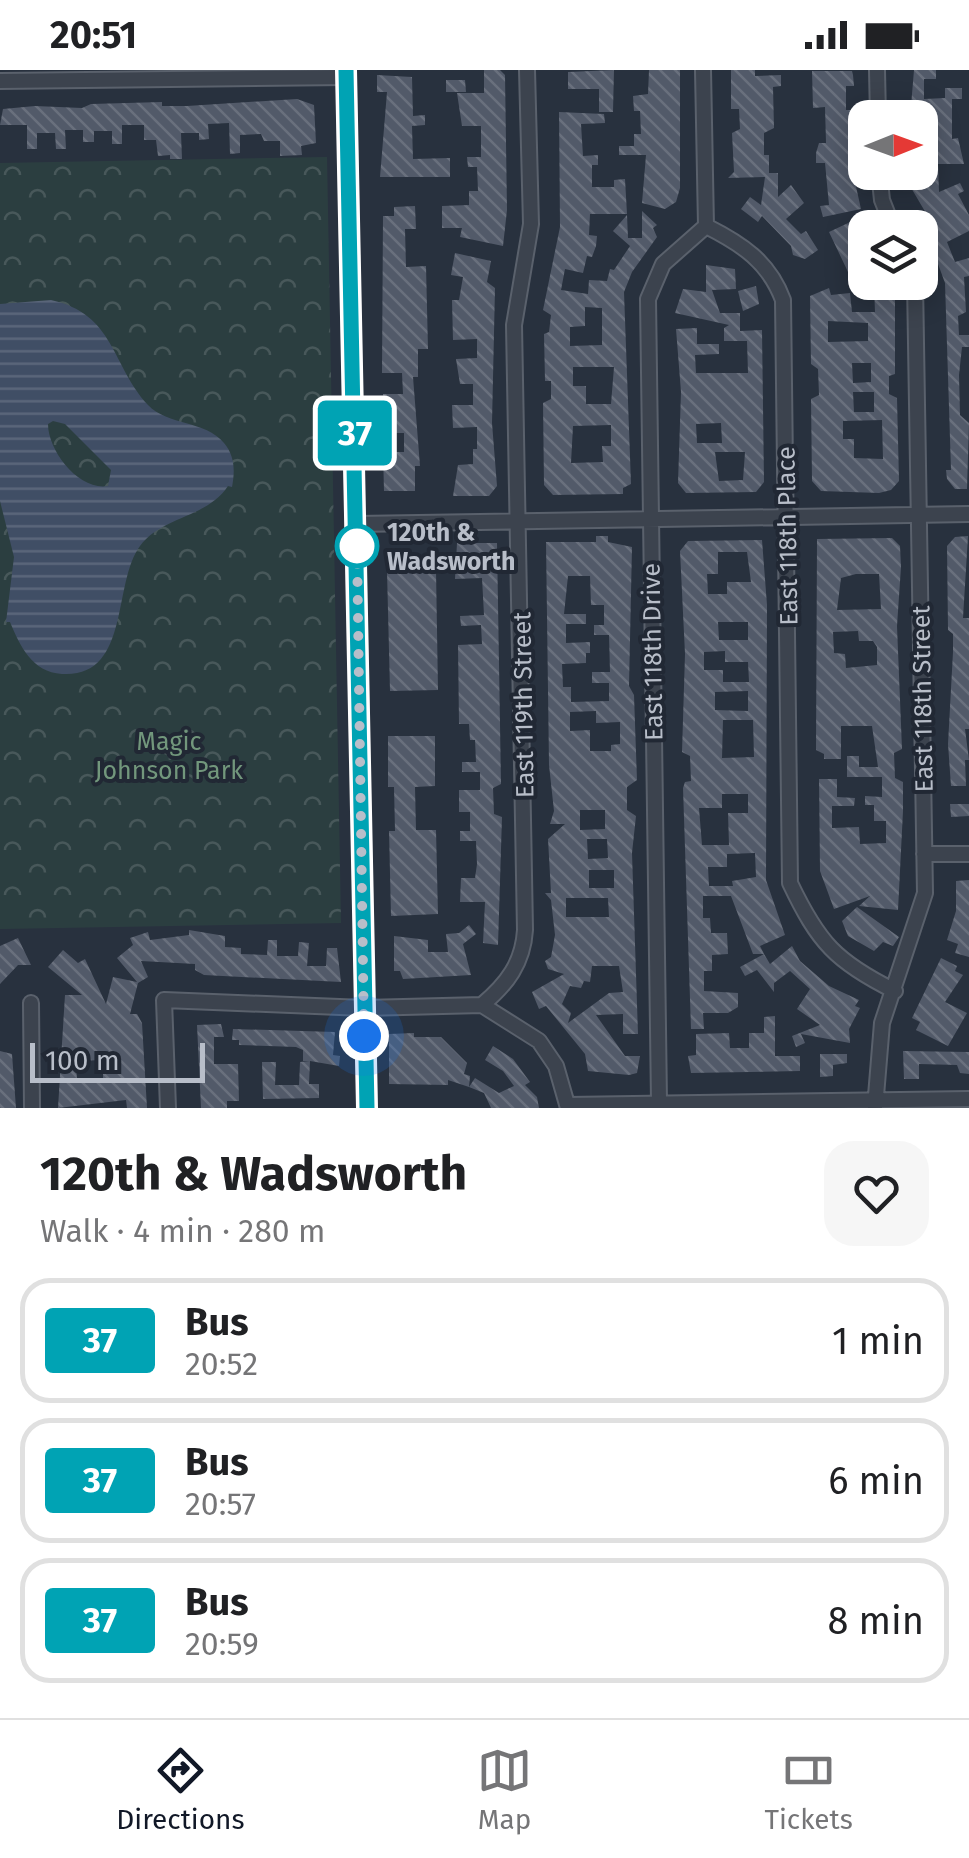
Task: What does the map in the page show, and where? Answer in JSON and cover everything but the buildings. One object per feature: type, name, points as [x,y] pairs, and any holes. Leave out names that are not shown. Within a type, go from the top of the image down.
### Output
[{"type":"street","name":"East 119th Street","points":[[482,1005],[514,971],[524,950],[525,930],[521,522],[514,325],[531,224],[528,70]]},
{"type":"street","points":[[703,70],[706,226]]},
{"type":"street","points":[[878,70],[878,100]]},
{"type":"street","points":[[0,81],[36,75],[346,74],[367,1108]]},
{"type":"street","name":"East 118th Place","points":[[706,226],[754,254],[774,275],[783,300],[790,883],[812,930],[826,948],[843,963],[895,991]]},
{"type":"street","name":"East 118th Drive","points":[[658,1101],[648,299],[663,264],[706,226]]},
{"type":"street","name":"East 118th Street","points":[[875,1104],[882,1023],[925,893],[914,300]]},
{"type":"street","points":[[357,524],[969,514]]},
{"type":"street","points":[[924,854],[969,854]]},
{"type":"street","points":[[168,1108],[164,1000],[364,1008],[482,1005],[539,1041],[556,1066],[568,1106],[658,1101],[875,1104],[969,1099]]},
{"type":"street","points":[[30,1003],[32,1108]]},
{"type":"green space","name":"Magic Johnson Park","points":[[327,157],[341,923],[0,929],[0,163]]},
{"type":"water","points":[[51,300],[88,317],[110,343],[148,405],[166,417],[207,430],[228,448],[232,458],[232,487],[228,486],[208,505],[160,528],[140,546],[131,562],[110,645],[99,661],[84,671],[62,674],[35,663],[10,622],[6,622],[14,557],[0,501],[0,304]],"holes":[[[48,424],[65,424],[111,470],[108,486],[86,482],[59,457]]]},
{"type":"bus line","name":"37","points":[[346,70],[367,1108]]},
{"type":"place","name":"120th & Wadsworth","points":[[357,546]]},
{"type":"route","points":[[357,546],[364,1036]]}]
